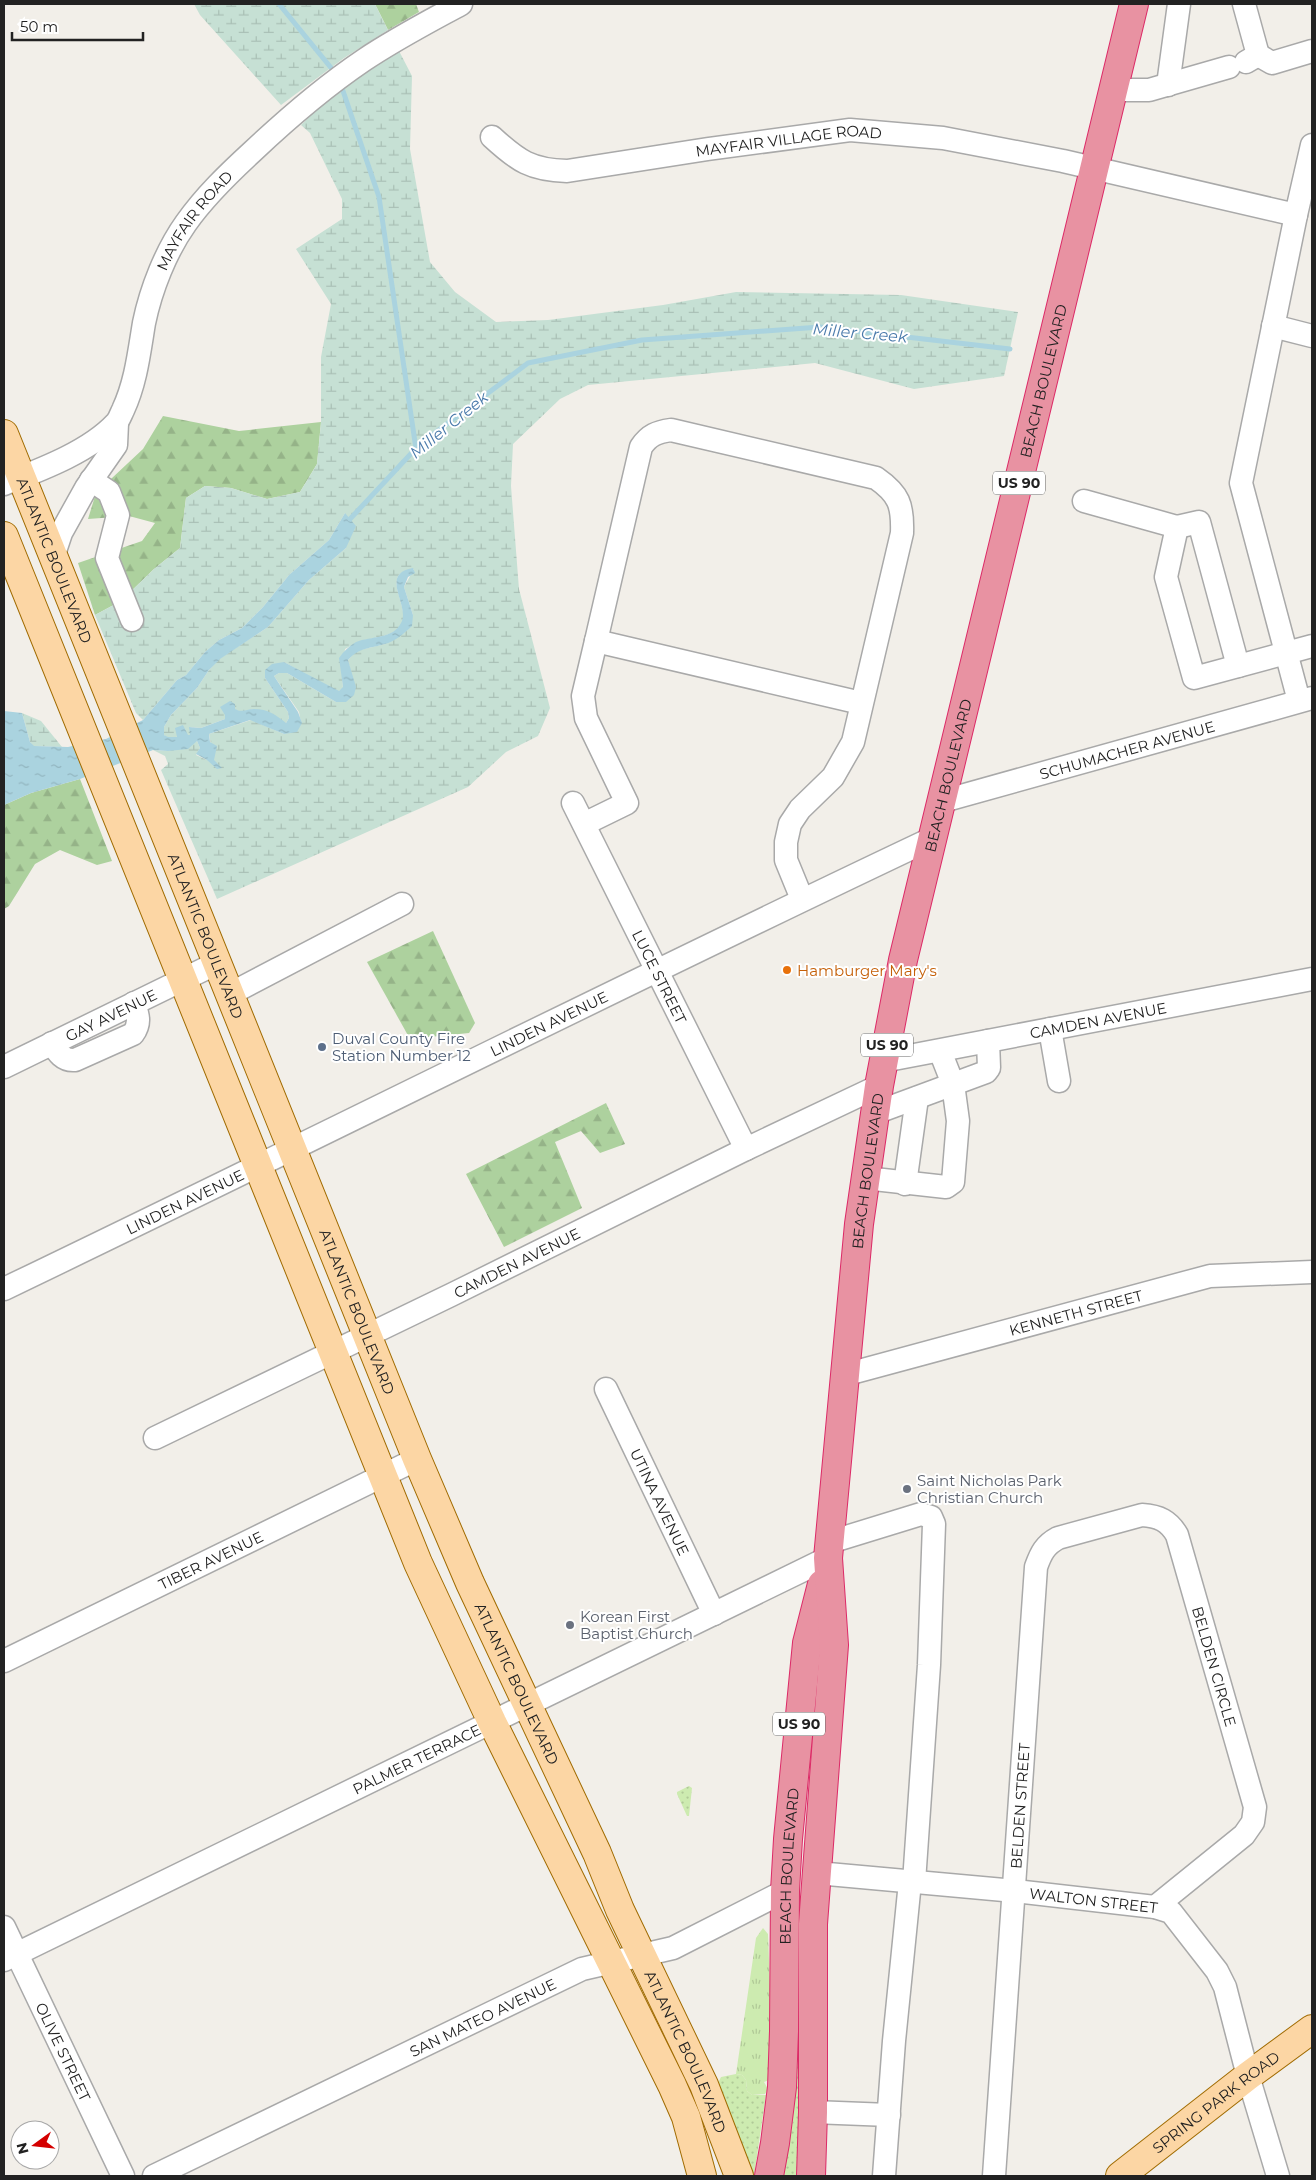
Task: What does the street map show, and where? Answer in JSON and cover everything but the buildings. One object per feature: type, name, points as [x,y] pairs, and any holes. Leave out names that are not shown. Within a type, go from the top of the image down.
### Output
[{"type":"highway","name":"BEACH BOULEVARD","points":[[811,2176],[813,1924],[834,1645],[829,1550],[844,1375],[865,1178],[881,1073],[903,960],[943,801],[1134,4]]},
{"type":"highway","name":"BEACH BOULEVARD","points":[[769,2176],[782,2087],[785,1891],[807,1643],[829,1550]]},
{"type":"main road","name":"ATLANTIC BOULEVARD","points":[[4,434],[12,481],[53,557],[417,1459],[470,1583],[597,1853],[642,1956],[704,2085],[740,2176]]},
{"type":"main road","name":"ATLANTIC BOULEVARD","points":[[4,536],[418,1563],[492,1722],[613,1963],[686,2117],[702,2176]]},
{"type":"main road","name":"SAN MATEO AVENUE","points":[[785,1891],[817,1873]]},
{"type":"main road","name":"SPRING PARK ROAD","points":[[1120,2176],[1248,2076],[1312,2029]]},
{"type":"street","name":"MAYFAIR ROAD","points":[[12,481],[87,446],[117,423],[138,370],[145,322],[153,291],[178,236],[204,200],[265,139],[327,87],[364,60],[405,34],[461,4]]},
{"type":"street","points":[[1168,85],[1179,4]]},
{"type":"street","points":[[1244,4],[1244,62]]},
{"type":"street","points":[[1114,90],[1149,90],[1244,62],[1272,63],[1312,51]]},
{"type":"street","name":"MAYFAIR VILLAGE ROAD","points":[[492,137],[513,156],[526,164],[546,170],[567,171],[708,148],[850,130],[943,138],[1095,168],[1296,215]]},
{"type":"street","points":[[1305,700],[1286,653],[1241,483],[1312,145]]},
{"type":"street","points":[[1273,326],[1312,336]]},
{"type":"street","points":[[53,557],[62,533],[91,480],[116,445],[117,423]]},
{"type":"street","points":[[584,824],[628,804],[586,718],[584,696],[641,447],[647,438],[658,432],[671,430],[876,478],[888,487],[899,500],[903,516],[902,533],[852,742],[833,776],[800,808],[790,824],[786,842],[786,860],[802,899]]},
{"type":"street","points":[[91,480],[109,492],[118,515],[107,558],[132,620]]},
{"type":"street","points":[[1084,501],[1177,527],[1199,522],[1238,666]]},
{"type":"street","points":[[1177,527],[1166,577],[1194,678],[1312,646]]},
{"type":"street","points":[[596,641],[861,703]]},
{"type":"street","name":"SCHUMACHER AVENUE","points":[[943,801],[1305,700]]},
{"type":"street","name":"LUCE STREET","points":[[573,803],[746,1149]]},
{"type":"street","name":"LINDEN AVENUE","points":[[4,1289],[258,1167],[655,970],[933,838]]},
{"type":"street","points":[[230,994],[402,904]]},
{"type":"street","name":"GAY AVENUE","points":[[4,1067],[218,963]]},
{"type":"street","name":"CAMDEN AVENUE","points":[[154,1438],[746,1149],[881,1073],[940,1051],[1312,979]]},
{"type":"street","points":[[1050,1029],[1059,1081]]},
{"type":"street","points":[[875,1113],[986,1072],[989,1068],[988,1041]]},
{"type":"street","points":[[865,1178],[905,1184],[946,1187],[953,1182],[958,1120],[952,1084],[940,1051]]},
{"type":"street","points":[[905,1184],[918,1098]]},
{"type":"street","name":"KENNETH STREET","points":[[844,1375],[1210,1276],[1312,1272]]},
{"type":"street","name":"UTINA AVENUE","points":[[606,1389],[714,1614]]},
{"type":"street","name":"TIBER AVENUE","points":[[4,1661],[417,1459]]},
{"type":"street","name":"PALMER TERRACE","points":[[10,1957],[714,1614],[829,1550],[921,1514],[931,1517],[934,1524],[929,1675],[912,1882]]},
{"type":"street","name":"BELDEN CIRCLE","points":[[1040,1554],[1048,1544],[1058,1538],[1142,1515],[1164,1520],[1172,1526],[1177,1535],[1254,1808],[1253,1822],[1244,1835],[1155,1907]]},
{"type":"street","name":"BELDEN STREET","points":[[994,2176],[1036,1577],[1040,1554]]},
{"type":"street","name":"WALTON STREET","points":[[817,1873],[1015,1891],[1155,1907],[1171,1912],[1217,1971],[1225,1987],[1248,2076],[1278,2176]]},
{"type":"street","points":[[884,2176],[894,2041],[912,1882]]},
{"type":"street","name":"SAN MATEO AVENUE","points":[[154,2176],[582,1969],[673,1948],[785,1891]]},
{"type":"street","name":"OLIVE STREET","points":[[4,1927],[10,1957],[123,2176]]},
{"type":"street","points":[[813,2112],[889,2115]]},
{"type":"green space","points":[[194,4],[375,4],[388,30],[344,58],[281,105],[200,15]]},
{"type":"green space","points":[[375,4],[416,4],[419,12],[388,30]]},
{"type":"green space","points":[[398,49],[412,76],[410,149],[430,262],[455,292],[496,322],[548,320],[663,305],[736,292],[901,295],[1018,312],[1004,376],[914,389],[815,363],[588,385],[560,399],[513,444],[511,486],[519,589],[550,708],[538,736],[506,752],[468,787],[217,899],[161,770],[168,764],[165,756],[153,750],[168,751],[197,741],[200,748],[196,755],[207,760],[214,760],[209,734],[251,720],[284,734],[301,723],[299,712],[274,676],[279,673],[287,673],[336,702],[346,702],[351,673],[348,660],[356,651],[385,644],[413,615],[404,587],[414,569],[404,571],[399,576],[397,582],[403,613],[403,620],[400,626],[390,634],[356,643],[345,649],[342,677],[343,688],[338,692],[284,662],[265,678],[288,712],[289,718],[286,723],[254,709],[240,712],[234,709],[225,715],[225,719],[201,728],[190,727],[191,735],[168,738],[164,735],[164,727],[171,715],[197,688],[219,659],[268,627],[309,580],[346,548],[345,513],[329,540],[289,575],[263,607],[242,628],[219,640],[205,652],[186,675],[177,680],[143,720],[136,713],[95,615],[121,601],[154,569],[180,548],[186,498],[205,486],[231,488],[267,499],[300,492],[317,464],[321,422],[321,357],[331,304],[296,249],[342,219],[342,199],[310,133],[301,125],[334,93]]},
{"type":"green space","points":[[163,416],[239,431],[321,422],[317,464],[300,492],[267,499],[231,488],[205,486],[186,498],[180,548],[154,569],[121,601],[95,615],[78,563],[142,541],[155,523],[129,516],[88,519],[96,493],[143,449]]},
{"type":"green space","points":[[22,713],[41,721],[62,747],[33,746],[30,742]]},
{"type":"green space","points":[[80,779],[112,861],[97,865],[60,850],[35,864],[9,906],[4,909],[4,805],[31,793]]},
{"type":"green space","points":[[433,931],[475,1023],[469,1033],[410,1039],[367,962]]},
{"type":"green space","points":[[606,1103],[625,1144],[600,1153],[581,1131],[555,1142],[582,1208],[504,1247],[466,1174]]},
{"type":"green space","points":[[689,1786],[692,1788],[689,1816],[687,1816],[677,1792]]},
{"type":"green space","points":[[763,1928],[768,1934],[771,2014],[769,2080],[764,2082],[768,2089],[765,2094],[752,2095],[747,2091],[746,2080],[742,2075],[736,2074],[756,1938]]},
{"type":"green space","points":[[798,2054],[802,2054],[798,2176],[783,2176],[792,2127]]},
{"type":"green space","points":[[736,2074],[742,2075],[746,2080],[747,2091],[752,2095],[766,2095],[754,2176],[752,2176],[718,2083],[721,2077]]},
{"type":"water","points":[[345,513],[356,526],[346,548],[309,580],[268,627],[220,659],[209,670],[197,688],[171,715],[164,727],[164,735],[177,737],[175,728],[183,725],[188,735],[190,735],[189,727],[201,728],[225,719],[225,715],[220,707],[230,701],[235,704],[235,709],[237,710],[254,709],[268,711],[286,723],[289,718],[288,712],[265,678],[265,670],[272,664],[284,662],[339,691],[343,687],[339,658],[345,651],[356,642],[393,632],[401,623],[403,616],[402,608],[396,584],[398,577],[403,571],[413,568],[415,573],[408,577],[404,587],[413,615],[412,626],[393,641],[365,649],[348,660],[356,687],[354,695],[346,702],[336,702],[287,673],[279,673],[274,676],[298,712],[302,723],[297,732],[284,734],[250,720],[209,734],[210,742],[217,746],[214,760],[222,768],[217,769],[207,760],[196,754],[200,748],[197,741],[188,749],[153,750],[80,779],[31,793],[4,805],[4,711],[22,713],[30,742],[34,746],[68,747],[106,739],[143,720],[177,680],[186,675],[205,652],[219,640],[242,628],[263,607],[289,575],[329,540]]},
{"type":"waterway","points":[[279,4],[332,69]]},
{"type":"waterway","points":[[341,85],[379,197],[416,449]]},
{"type":"waterway","name":"Miller Creek","points":[[350,519],[420,444],[528,363],[642,340],[820,327],[1010,349]]},
{"type":"place","name":"Hamburger Mary's","points":[[787,970]]},
{"type":"place","name":"Duval County Fire Station Number 12","points":[[322,1047]]},
{"type":"place","name":"Saint Nicholas Park Christian Church","points":[[907,1489]]},
{"type":"place","name":"Korean First Baptist Church","points":[[570,1625]]}]
